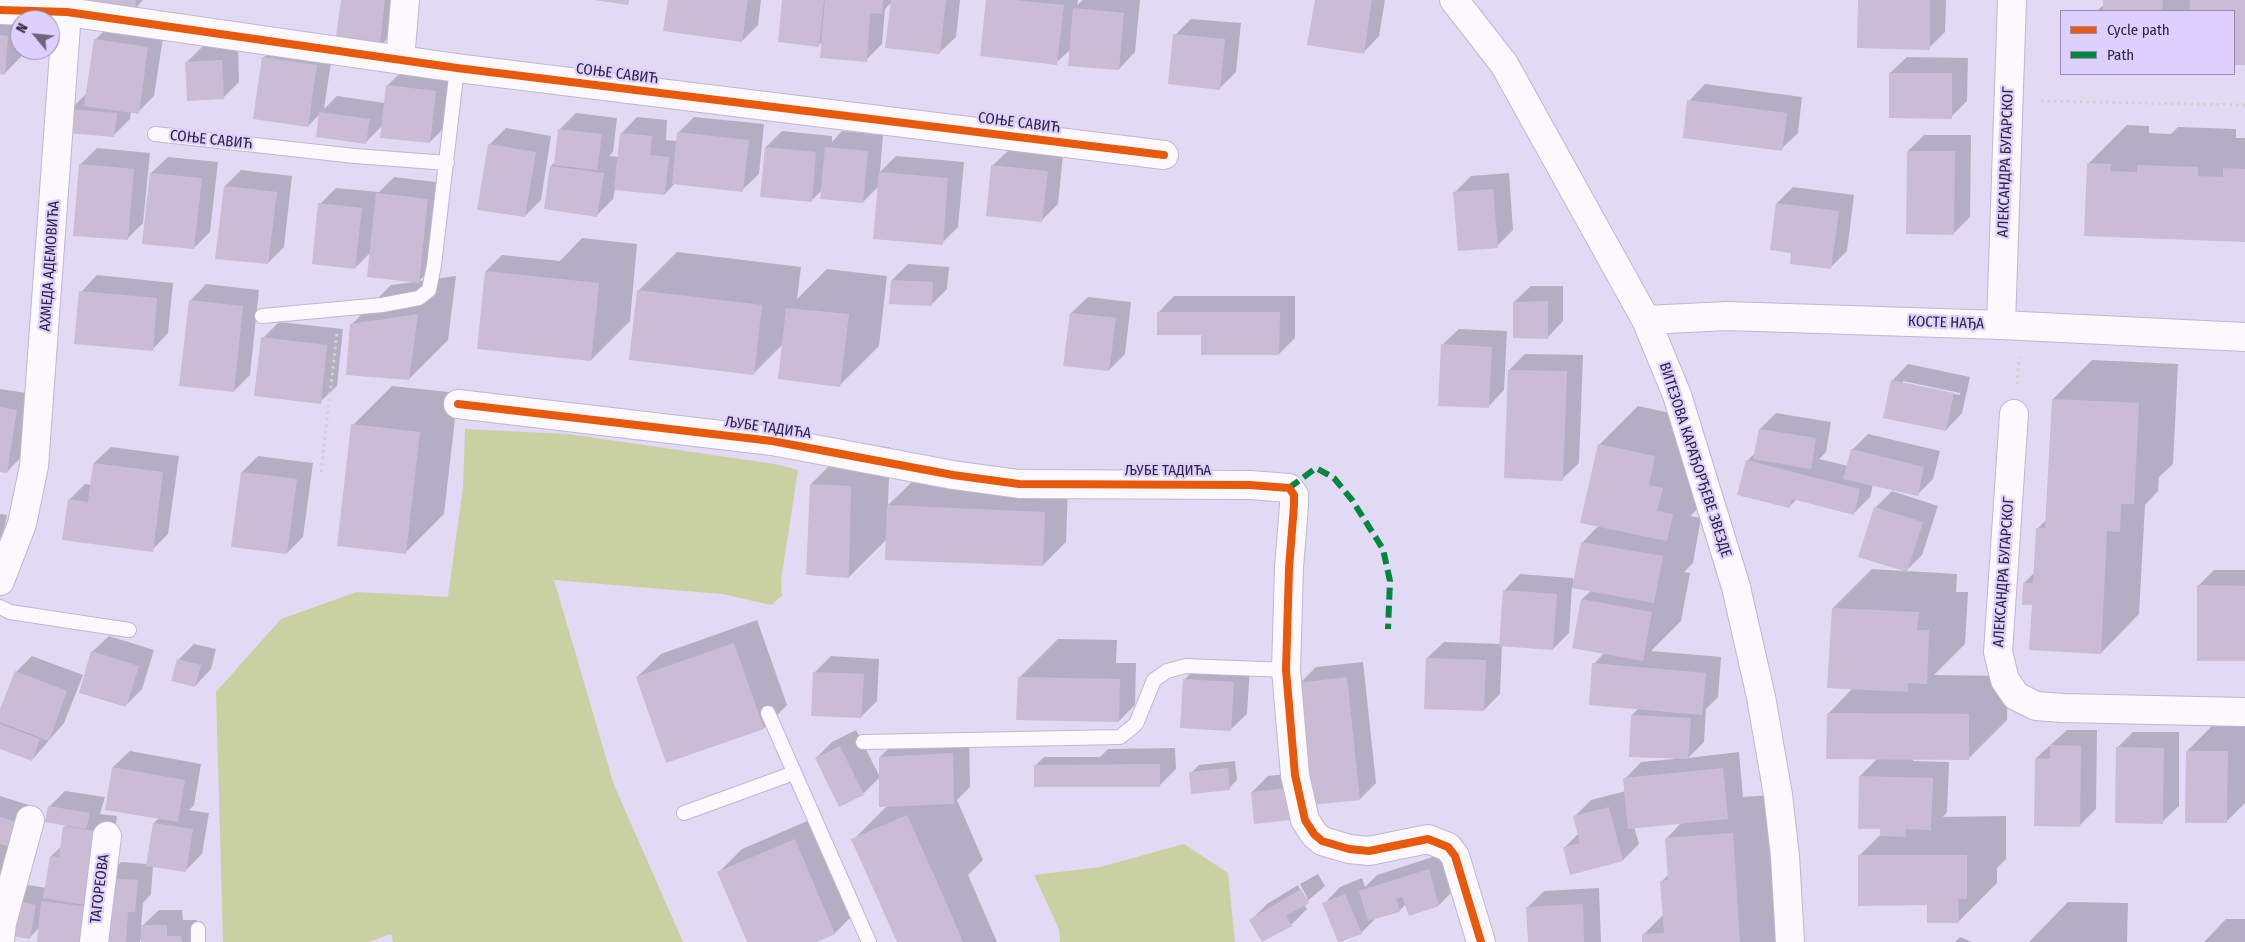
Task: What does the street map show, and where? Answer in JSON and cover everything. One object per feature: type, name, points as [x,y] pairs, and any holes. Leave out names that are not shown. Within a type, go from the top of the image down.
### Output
[{"type":"street","points":[[400,60],[405,0]]},
{"type":"street","name":"ВИТЕЗОВА КАРАЂОРЂЕВЕ ЗВЕЗДЕ","points":[[1454,0],[1504,64],[1646,320],[1677,395],[1736,587],[1761,697],[1778,794],[1785,856],[1790,942]]},
{"type":"street","name":"АЛЕКСАНДРА БУГАРСКОГ","points":[[2001,325],[2012,0]]},
{"type":"street","points":[[0,10],[67,12]]},
{"type":"street","name":"СОЊЕ САВИЋ","points":[[67,12],[457,68],[1164,154]]},
{"type":"street","name":"АХМЕДА АДЕМОВИЋА","points":[[0,582],[22,524],[34,466],[43,377],[67,12]]},
{"type":"street","name":"КОСТЕ НАЂА","points":[[1646,320],[1727,316],[2001,325],[2245,337]]},
{"type":"street","name":"ЉУБЕ ТАДИЋА","points":[[458,404],[772,441],[953,475],[1018,484],[1268,486],[1289,488],[1294,495],[1294,505],[1288,568],[1286,670],[1295,776],[1305,820],[1314,834],[1333,846],[1358,851],[1370,851],[1428,839],[1448,847],[1455,856],[1481,942]]},
{"type":"street","name":"АЛЕКСАНДРА БУГАРСКОГ","points":[[2014,414],[1998,652],[2005,680],[2016,696],[2036,706],[2063,708],[2245,712]]},
{"type":"street","points":[[0,940],[4,914],[30,820]]},
{"type":"street","name":"ТАГОРЕОВА","points":[[94,942],[107,836]]},
{"type":"lane","points":[[262,316],[340,310],[408,300],[419,298],[428,290],[434,265],[457,68]]},
{"type":"lane","name":"СОЊЕ САВИЋ","points":[[155,134],[355,156],[447,163]]},
{"type":"lane","points":[[0,607],[10,612],[130,630]]},
{"type":"lane","points":[[863,742],[1120,737],[1136,724],[1154,680],[1167,671],[1186,666],[1286,670]]},
{"type":"lane","points":[[768,713],[869,942]]},
{"type":"lane","points":[[684,813],[794,773]]},
{"type":"path","points":[[2008,101],[2245,105]]},
{"type":"path","points":[[321,472],[340,310]]},
{"type":"green space","points":[[465,429],[568,434],[775,464],[798,470],[781,580],[782,596],[771,605],[722,594],[554,580],[614,785],[683,942],[393,942],[391,934],[368,942],[223,942],[216,692],[281,619],[357,592],[448,597],[463,487]]},
{"type":"green space","points":[[1184,844],[1228,873],[1235,942],[1060,942],[1059,929],[1034,875],[1100,867]]},
{"type":"building","points":[[81,0],[136,0],[135,10],[81,3]]},
{"type":"building","points":[[341,0],[385,0],[379,49],[335,44]]},
{"type":"building","points":[[594,0],[629,0],[628,5]]},
{"type":"building","points":[[668,0],[748,0],[742,42],[663,31]]},
{"type":"building","points":[[782,0],[824,0],[819,47],[778,42]]},
{"type":"building","points":[[825,0],[883,0],[882,14],[870,13],[867,62],[820,58]]},
{"type":"building","points":[[891,0],[946,0],[940,54],[885,48]]},
{"type":"building","points":[[986,0],[1014,0],[1064,5],[1057,65],[980,56]]},
{"type":"building","points":[[1315,0],[1372,0],[1364,54],[1307,45]]},
{"type":"building","points":[[1858,0],[1930,0],[1930,50],[1857,48]]},
{"type":"building","points":[[2103,0],[2163,0],[2162,10],[2103,10]]},
{"type":"building","points":[[2190,0],[2245,0],[2245,65],[2235,65],[2235,10],[2189,10]]},
{"type":"building","points":[[1073,8],[1124,13],[1119,70],[1068,66]]},
{"type":"building","points":[[1173,34],[1225,39],[1220,90],[1168,84]]},
{"type":"building","points":[[0,35],[8,36],[5,75],[0,74]]},
{"type":"building","points":[[94,39],[148,47],[139,114],[84,106]]},
{"type":"building","points":[[262,57],[317,65],[308,127],[253,119]]},
{"type":"building","points":[[222,60],[224,99],[187,101],[185,62]]},
{"type":"building","points":[[1889,73],[1952,73],[1952,119],[1889,118]]},
{"type":"building","points":[[386,85],[436,91],[430,143],[380,138]]},
{"type":"building","points":[[1687,100],[1787,113],[1782,151],[1683,138]]},
{"type":"building","points":[[69,109],[117,113],[114,137],[67,133]]},
{"type":"building","points":[[319,112],[370,119],[366,144],[316,137]]},
{"type":"building","points":[[558,129],[602,134],[597,170],[554,165]]},
{"type":"building","points":[[677,132],[749,140],[743,192],[672,184]]},
{"type":"building","points":[[620,133],[652,136],[650,155],[669,157],[665,195],[614,190]]},
{"type":"building","points":[[488,144],[536,152],[525,217],[477,210]]},
{"type":"building","points":[[765,147],[816,152],[812,202],[760,197]]},
{"type":"building","points":[[825,147],[868,151],[863,203],[820,199]]},
{"type":"building","points":[[1907,151],[1955,151],[1954,235],[1906,234]]},
{"type":"building","points":[[2087,163],[2111,164],[2110,171],[2137,172],[2137,165],[2198,167],[2198,176],[2223,177],[2223,168],[2245,169],[2245,242],[2084,236]]},
{"type":"building","points":[[79,164],[134,169],[128,240],[73,236]]},
{"type":"building","points":[[991,165],[1048,171],[1042,222],[986,216]]},
{"type":"building","points":[[550,166],[604,173],[597,217],[544,209]]},
{"type":"building","points":[[879,172],[948,178],[943,245],[873,239]]},
{"type":"building","points":[[150,173],[202,178],[194,249],[142,244]]},
{"type":"building","points":[[224,186],[277,192],[268,264],[215,259]]},
{"type":"building","points":[[1493,189],[1498,248],[1458,251],[1453,192]]},
{"type":"building","points":[[376,193],[428,199],[419,283],[367,277]]},
{"type":"building","points":[[318,203],[362,208],[355,269],[312,264]]},
{"type":"building","points":[[1776,203],[1839,211],[1831,269],[1790,264],[1791,253],[1770,250]]},
{"type":"building","points":[[485,271],[599,283],[591,361],[477,349]]},
{"type":"building","points":[[891,280],[933,282],[932,306],[889,304]]},
{"type":"building","points":[[637,290],[762,305],[754,375],[629,360]]},
{"type":"building","points":[[79,291],[157,298],[153,351],[74,344]]},
{"type":"building","points":[[189,300],[243,306],[234,392],[179,386]]},
{"type":"building","points":[[1548,301],[1548,339],[1513,338],[1513,302]]},
{"type":"building","points":[[786,308],[849,314],[840,387],[778,379]]},
{"type":"building","points":[[1157,312],[1280,312],[1279,355],[1201,355],[1201,335],[1157,335]]},
{"type":"building","points":[[1070,313],[1116,318],[1109,371],[1063,366]]},
{"type":"building","points":[[418,314],[409,380],[346,375],[350,324]]},
{"type":"building","points":[[261,337],[327,345],[321,404],[254,396]]},
{"type":"building","points":[[1441,344],[1492,347],[1489,408],[1438,406]]},
{"type":"building","points":[[1508,370],[1567,371],[1563,481],[1504,478]]},
{"type":"building","points":[[1891,380],[1954,393],[1946,431],[1883,418]]},
{"type":"building","points":[[2052,399],[2139,403],[2134,504],[2121,504],[2120,532],[2107,531],[2101,654],[2029,650],[2032,605],[2022,605],[2023,583],[2033,583],[2036,528],[2045,528]]},
{"type":"building","points":[[0,407],[17,410],[7,473],[0,472]]},
{"type":"building","points":[[351,424],[420,432],[406,554],[337,546]]},
{"type":"building","points":[[1759,429],[1816,438],[1811,469],[1753,459]]},
{"type":"building","points":[[1598,444],[1655,456],[1649,485],[1663,488],[1657,511],[1673,514],[1667,541],[1580,523]]},
{"type":"building","points":[[1851,449],[1924,467],[1918,496],[1843,479]]},
{"type":"building","points":[[1746,460],[1860,489],[1854,515],[1792,499],[1789,508],[1737,495]]},
{"type":"building","points":[[93,463],[163,472],[153,552],[62,540],[68,499],[88,502]]},
{"type":"building","points":[[241,472],[297,479],[287,554],[231,547]]},
{"type":"building","points":[[810,484],[851,486],[849,578],[806,575]]},
{"type":"building","points":[[887,505],[1045,512],[1043,566],[885,560]]},
{"type":"building","points":[[1874,507],[1923,522],[1907,572],[1858,557]]},
{"type":"building","points":[[1581,542],[1663,556],[1654,603],[1572,588]]},
{"type":"building","points":[[2197,585],[2245,586],[2245,661],[2197,661]]},
{"type":"building","points":[[1503,590],[1557,594],[1553,650],[1499,646]]},
{"type":"building","points":[[1581,599],[1652,612],[1643,661],[1572,648]]},
{"type":"building","points":[[1832,608],[1919,612],[1917,630],[1929,630],[1927,684],[1908,683],[1908,692],[1827,688]]},
{"type":"building","points":[[734,643],[764,729],[666,763],[636,677]]},
{"type":"building","points":[[91,651],[139,666],[126,707],[79,693]]},
{"type":"building","points":[[1426,658],[1486,660],[1484,711],[1424,709]]},
{"type":"building","points":[[177,659],[201,665],[195,687],[171,681]]},
{"type":"building","points":[[1592,663],[1706,673],[1702,715],[1589,705]]},
{"type":"building","points":[[15,671],[67,691],[49,741],[0,722],[0,709]]},
{"type":"building","points":[[813,672],[864,674],[861,718],[811,716]]},
{"type":"building","points":[[1018,677],[1120,679],[1119,722],[1016,720]]},
{"type":"building","points":[[1347,677],[1360,800],[1311,805],[1298,683]]},
{"type":"building","points":[[1183,679],[1234,682],[1231,731],[1180,728]]},
{"type":"building","points":[[1827,713],[1969,714],[1969,760],[1826,759]]},
{"type":"building","points":[[1631,715],[1691,718],[1688,759],[1629,757]]},
{"type":"building","points":[[0,724],[40,739],[32,761],[0,749]]},
{"type":"building","points":[[2050,745],[2081,746],[2080,827],[2034,826],[2035,758],[2050,759]]},
{"type":"building","points":[[840,746],[864,795],[839,807],[815,758]]},
{"type":"building","points":[[2116,747],[2164,748],[2163,824],[2115,823]]},
{"type":"building","points":[[2186,751],[2228,751],[2227,823],[2185,823]]},
{"type":"building","points":[[953,753],[954,804],[879,807],[879,757]]},
{"type":"building","points":[[1160,764],[1160,787],[1034,787],[1034,765]]},
{"type":"building","points":[[112,767],[185,780],[178,822],[105,810]]},
{"type":"building","points":[[1228,768],[1230,790],[1191,794],[1189,772]]},
{"type":"building","points":[[1723,768],[1728,819],[1628,829],[1623,778]]},
{"type":"building","points":[[1859,776],[1933,778],[1931,830],[1906,829],[1906,837],[1880,836],[1880,829],[1858,829]]},
{"type":"building","points":[[1288,788],[1292,820],[1254,824],[1251,792]]},
{"type":"building","points":[[48,806],[90,813],[86,829],[45,822]]},
{"type":"building","points":[[1609,807],[1623,861],[1570,875],[1563,847],[1580,843],[1573,816]]},
{"type":"building","points":[[907,815],[963,942],[897,942],[851,839]]},
{"type":"building","points":[[0,817],[20,823],[12,847],[0,844]]},
{"type":"building","points":[[153,823],[193,829],[186,872],[146,866]]},
{"type":"building","points":[[63,826],[102,832],[92,906],[43,898],[50,856],[59,857]]},
{"type":"building","points":[[1733,833],[1740,942],[1642,942],[1642,934],[1664,933],[1660,881],[1668,880],[1665,838]]},
{"type":"building","points":[[795,839],[835,934],[817,942],[747,942],[717,872]]},
{"type":"building","points":[[1858,855],[1967,855],[1967,899],[1958,899],[1959,923],[1927,923],[1927,905],[1858,906]]},
{"type":"building","points":[[1429,869],[1439,906],[1409,916],[1402,897],[1396,899],[1400,912],[1368,921],[1359,891]]},
{"type":"building","points":[[104,878],[138,880],[135,912],[128,912],[126,942],[98,942]]},
{"type":"building","points":[[1301,889],[1309,903],[1286,916],[1292,926],[1262,942],[1249,920]]},
{"type":"building","points":[[1345,894],[1362,934],[1338,942],[1322,903]]},
{"type":"building","points":[[12,900],[36,905],[30,939],[6,935]]},
{"type":"building","points":[[41,901],[90,907],[86,942],[37,942]]},
{"type":"building","points":[[1583,904],[1584,942],[1528,942],[1526,907]]},
{"type":"building","points":[[141,925],[167,925],[167,936],[181,936],[182,942],[141,942]]},
{"type":"marked path","points":[[1289,488],[1316,468],[1334,478],[1352,500],[1383,549],[1390,581],[1388,629]]},
{"type":"cycle path","points":[[0,10],[67,12],[457,68],[1164,155]]},
{"type":"cycle path","points":[[458,404],[772,441],[953,475],[1019,484],[1250,485],[1289,488],[1294,495],[1294,505],[1289,568],[1286,670],[1295,775],[1305,820],[1314,834],[1322,841],[1349,849],[1369,851],[1428,839],[1448,847],[1455,856],[1481,942]]}]
